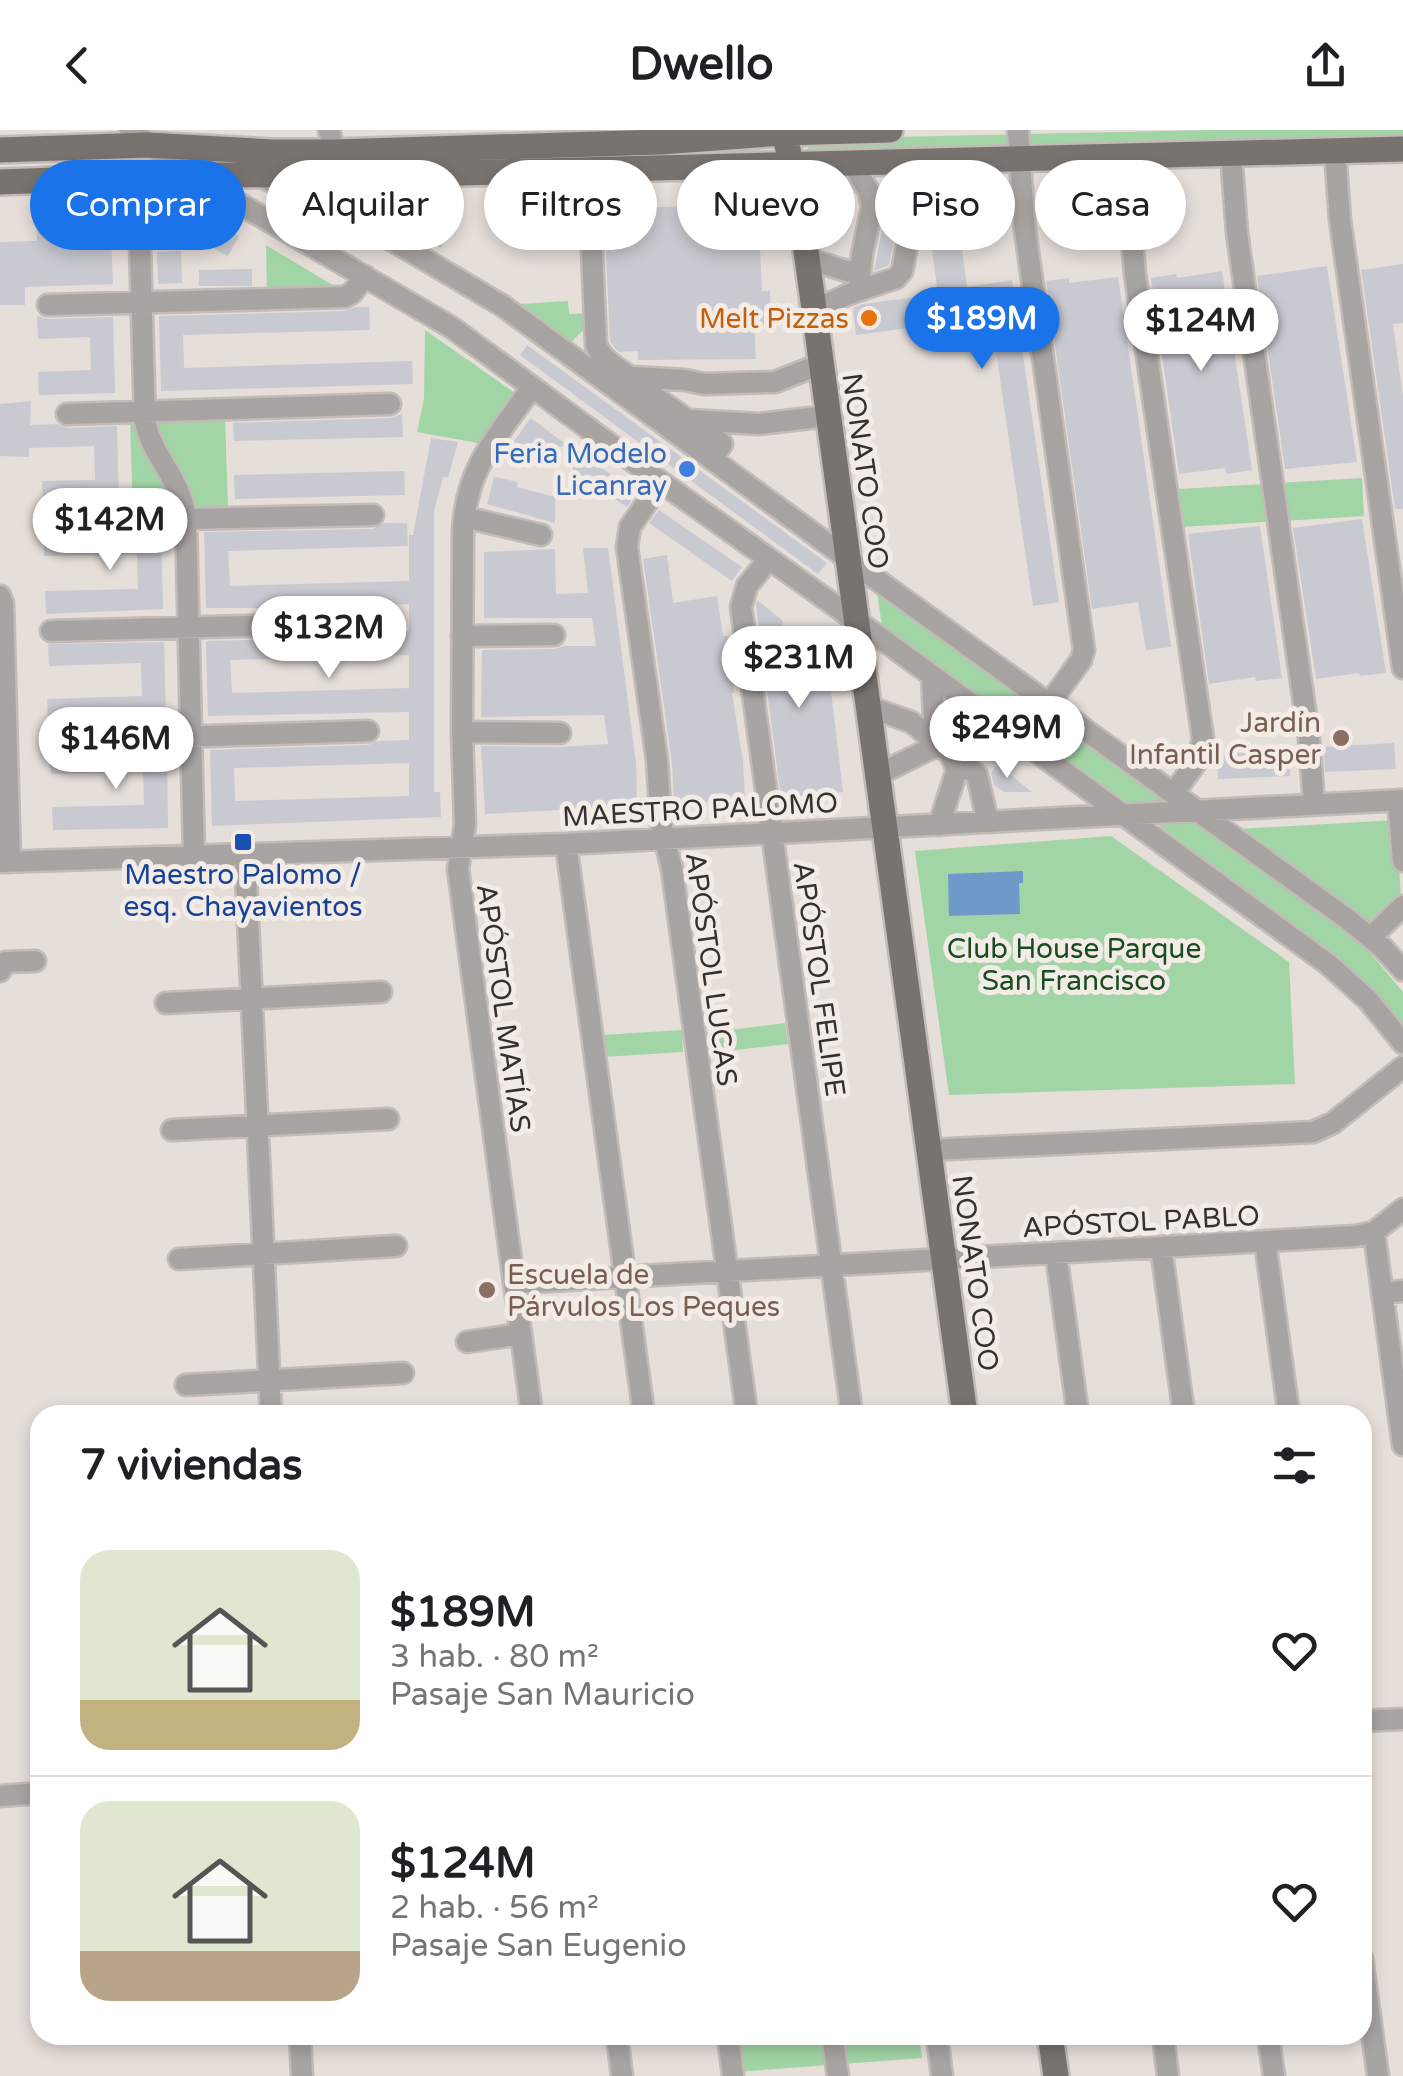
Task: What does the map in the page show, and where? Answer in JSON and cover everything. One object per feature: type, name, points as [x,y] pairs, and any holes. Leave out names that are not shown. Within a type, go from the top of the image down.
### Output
[{"type":"main road","points":[[0,150],[92,138],[139,138],[218,148],[331,141],[890,130]]},
{"type":"main road","name":"NONATO COO","points":[[783,131],[791,160]]},
{"type":"main road","points":[[984,160],[1403,149]]},
{"type":"main road","points":[[246,176],[266,176]]},
{"type":"main road","points":[[0,182],[30,181]]},
{"type":"main road","name":"NONATO COO","points":[[806,250],[965,1405]]},
{"type":"main road","points":[[1051,2045],[1056,2076]]},
{"type":"street","points":[[196,130],[266,179]]},
{"type":"street","points":[[1018,130],[1024,223],[1084,650],[1082,660],[1049,704]]},
{"type":"street","points":[[139,138],[169,160]]},
{"type":"street","points":[[1335,151],[1340,220],[1403,668]]},
{"type":"street","points":[[1230,154],[1237,233],[1309,738],[1314,804]]},
{"type":"street","points":[[1124,156],[1136,274],[1204,739],[1197,761],[1174,793]]},
{"type":"street","points":[[855,167],[870,192],[872,207],[859,282]]},
{"type":"street","points":[[246,207],[451,327],[1351,982],[1403,1043]]},
{"type":"street","points":[[140,250],[144,412],[150,438],[178,488],[186,520],[194,856]]},
{"type":"street","points":[[405,250],[468,284],[537,330],[586,343],[690,420],[716,451]]},
{"type":"street","points":[[586,343],[589,250]]},
{"type":"street","points":[[814,310],[859,282],[896,278],[902,271],[906,250]]},
{"type":"street","points":[[807,259],[838,269],[859,282]]},
{"type":"street","points":[[48,304],[344,297],[365,276]]},
{"type":"street","points":[[586,343],[848,559],[1371,938],[1403,970]]},
{"type":"street","points":[[633,377],[704,384],[774,382],[822,364]]},
{"type":"street","name":"APÓSTOL MATÍAS","points":[[531,1405],[458,878],[464,825],[464,518],[478,463],[532,387]]},
{"type":"street","points":[[67,414],[390,404]]},
{"type":"street","points":[[690,420],[759,424],[828,416]]},
{"type":"street","name":"APÓSTOL LUCAS","points":[[661,482],[633,520],[626,540],[657,760],[661,822],[672,869],[746,1405]]},
{"type":"street","points":[[48,522],[373,515]]},
{"type":"street","points":[[464,518],[541,536]]},
{"type":"street","name":"APÓSTOL FELIPE","points":[[769,559],[748,586],[741,607],[851,1405]]},
{"type":"street","points":[[0,596],[5,862]]},
{"type":"street","points":[[52,631],[368,623]]},
{"type":"street","points":[[462,636],[554,635]]},
{"type":"street","points":[[932,675],[948,751],[988,822]]},
{"type":"street","points":[[868,707],[911,722],[948,751]]},
{"type":"street","points":[[54,741],[368,731]]},
{"type":"street","points":[[462,732],[560,733]]},
{"type":"street","points":[[878,774],[1014,735]]},
{"type":"street","points":[[940,825],[948,751]]},
{"type":"street","points":[[1401,800],[1403,861]]},
{"type":"street","name":"MAESTRO PALOMO","points":[[5,862],[566,844],[1401,800]]},
{"type":"street","points":[[566,844],[643,1405]]},
{"type":"street","points":[[245,855],[271,1405]]},
{"type":"street","points":[[1371,938],[1403,906]]},
{"type":"street","points":[[0,971],[6,962],[35,961]]},
{"type":"street","points":[[166,1003],[381,992]]},
{"type":"street","points":[[929,1150],[1313,1132],[1333,1123],[1403,1067]]},
{"type":"street","points":[[172,1130],[388,1120]]},
{"type":"street","points":[[1403,1209],[1374,1232],[1392,1292],[1403,1445]]},
{"type":"street","name":"APÓSTOL PABLO","points":[[514,1282],[1365,1236],[1374,1232]]},
{"type":"street","points":[[1265,1241],[1288,1405]]},
{"type":"street","points":[[179,1259],[396,1246]]},
{"type":"street","points":[[1161,1247],[1183,1405]]},
{"type":"street","points":[[1056,1253],[1077,1405]]},
{"type":"street","points":[[467,1342],[521,1334]]},
{"type":"street","points":[[186,1385],[403,1373]]},
{"type":"street","points":[[1372,1720],[1403,1718]]},
{"type":"street","points":[[0,1796],[30,1794]]},
{"type":"street","points":[[1372,2032],[1378,2076]]},
{"type":"street","points":[[300,2045],[302,2076]]},
{"type":"street","points":[[617,2045],[622,2076]]},
{"type":"street","points":[[729,2045],[733,2076]]},
{"type":"street","points":[[833,2045],[838,2076]]},
{"type":"street","points":[[938,2045],[942,2076]]},
{"type":"street","points":[[1164,2045],[1168,2076]]},
{"type":"street","points":[[1269,2045],[1274,2076]]},
{"type":"green space","points":[[1403,130],[1403,139],[809,153],[806,139]]},
{"type":"green space","points":[[266,250],[274,250],[341,290],[267,292]]},
{"type":"green space","points":[[568,301],[569,314],[588,313],[588,326],[570,343],[520,304]]},
{"type":"green space","points":[[425,330],[515,393],[478,443],[417,432],[424,399]]},
{"type":"green space","points":[[225,418],[228,507],[133,511],[130,421]]},
{"type":"green space","points":[[1362,478],[1364,516],[1182,527],[1179,489]]},
{"type":"green space","points":[[877,592],[1359,940],[1403,992],[1403,1030],[1370,987],[1163,828],[882,626]]},
{"type":"green space","points":[[1396,820],[1401,897],[1372,929],[1237,829]]},
{"type":"green space","name":"Club House Parque San Francisco","points":[[1111,836],[1289,962],[1295,1084],[949,1095],[915,851]]},
{"type":"green space","points":[[785,1023],[788,1044],[708,1053],[705,1033]]},
{"type":"green space","points":[[682,1030],[683,1052],[603,1057],[601,1035]]},
{"type":"green space","points":[[735,2045],[920,2045],[922,2058],[737,2072]]},
{"type":"water","points":[[1023,871],[1023,883],[1019,883],[1020,914],[949,916],[948,874]]},
{"type":"building","points":[[657,207],[677,207],[677,250],[760,250],[762,291],[770,291],[771,326],[754,326],[756,359],[638,360],[638,351],[618,352],[610,341],[606,250],[657,250]]},
{"type":"building","points":[[30,241],[30,250],[112,250],[113,284],[25,287],[25,305],[0,305],[0,242]]},
{"type":"building","points":[[878,250],[892,250],[889,265],[874,271]]},
{"type":"building","points":[[932,250],[962,250],[967,287],[1012,280],[1059,602],[1033,606],[991,317],[856,335],[853,308],[938,294]]},
{"type":"building","points":[[181,251],[182,283],[158,284],[157,252]]},
{"type":"building","points":[[1403,264],[1403,323],[1393,324],[1403,397],[1403,509],[1395,509],[1361,270]]},
{"type":"building","points":[[1327,266],[1357,462],[1285,469],[1257,276]]},
{"type":"building","points":[[252,269],[252,286],[199,286],[199,270]]},
{"type":"building","points":[[1222,271],[1252,470],[1226,474],[1225,468],[1179,474],[1151,278]]},
{"type":"building","points":[[1118,277],[1171,647],[1146,650],[1138,602],[1092,609],[1046,281],[1069,278],[1069,283]]},
{"type":"building","points":[[369,307],[370,330],[183,335],[184,368],[412,361],[413,384],[161,391],[159,316],[344,311]]},
{"type":"building","points":[[37,316],[113,317],[115,393],[39,395],[38,372],[91,370],[90,337],[38,339]]},
{"type":"building","points":[[527,345],[827,563],[818,574],[520,355]]},
{"type":"building","points":[[31,401],[30,425],[117,426],[119,502],[43,504],[42,481],[95,480],[94,446],[29,448],[29,457],[0,456],[0,404]]},
{"type":"building","points":[[402,414],[403,437],[234,441],[233,423],[390,418]]},
{"type":"building","points":[[531,418],[568,446],[554,447],[554,456],[534,442],[517,466],[503,456]]},
{"type":"building","points":[[431,438],[458,442],[434,511],[434,792],[440,792],[441,817],[212,826],[210,750],[409,740],[409,712],[208,716],[206,641],[368,637],[378,632],[409,631],[409,604],[290,611],[206,608],[204,532],[373,529],[384,523],[407,523],[408,546],[228,551],[230,586],[409,581],[409,535],[413,535]],"holes":[[[409,655],[409,688],[232,693],[230,660]],[[409,763],[409,796],[235,801],[234,768]]]},
{"type":"building","points":[[571,449],[611,474],[635,495],[627,507],[573,471]]},
{"type":"building","points":[[404,471],[405,495],[235,499],[234,475]]},
{"type":"building","points":[[494,477],[555,497],[555,523],[487,504]]},
{"type":"building","points":[[659,510],[742,567],[732,581],[649,523]]},
{"type":"building","points":[[1362,519],[1386,673],[1316,679],[1293,528]]},
{"type":"building","points":[[1260,526],[1282,678],[1256,681],[1255,677],[1209,684],[1188,534]]},
{"type":"building","points":[[161,533],[163,609],[46,614],[45,591],[138,589],[137,554],[44,556],[44,535]]},
{"type":"building","points":[[583,548],[608,548],[636,763],[637,806],[485,814],[481,746],[608,744],[604,715],[481,717],[482,650],[596,646],[592,618],[484,618],[484,552],[555,549],[556,594],[588,593]]},
{"type":"building","points":[[667,555],[673,603],[717,596],[723,636],[727,636],[745,800],[674,804],[672,763],[643,559]]},
{"type":"building","points":[[757,600],[782,620],[786,639],[818,635],[826,691],[831,691],[843,792],[781,798]]},
{"type":"building","points":[[164,642],[166,718],[48,722],[47,699],[142,696],[141,663],[49,666],[48,644]]},
{"type":"building","points":[[1394,743],[1396,769],[1325,772],[1323,747]]},
{"type":"building","points":[[1288,750],[1290,776],[1218,779],[1217,754]]},
{"type":"building","points":[[167,752],[168,828],[53,830],[52,807],[144,805],[143,772],[51,774],[50,754]]},
{"type":"building","points":[[997,764],[1032,792],[1004,792],[994,785],[991,773]]},
{"type":"place","name":"Melt Pizzas","points":[[869,318]]},
{"type":"place","name":"Feria Modelo Licanray","points":[[687,469]]},
{"type":"place","name":"Jardín Infantil Casper","points":[[1341,738]]},
{"type":"place","name":"Maestro Palomo / esq. Chayavientos","points":[[243,842]]},
{"type":"place","name":"Escuela de Párvulos Los Peques","points":[[487,1290]]}]
